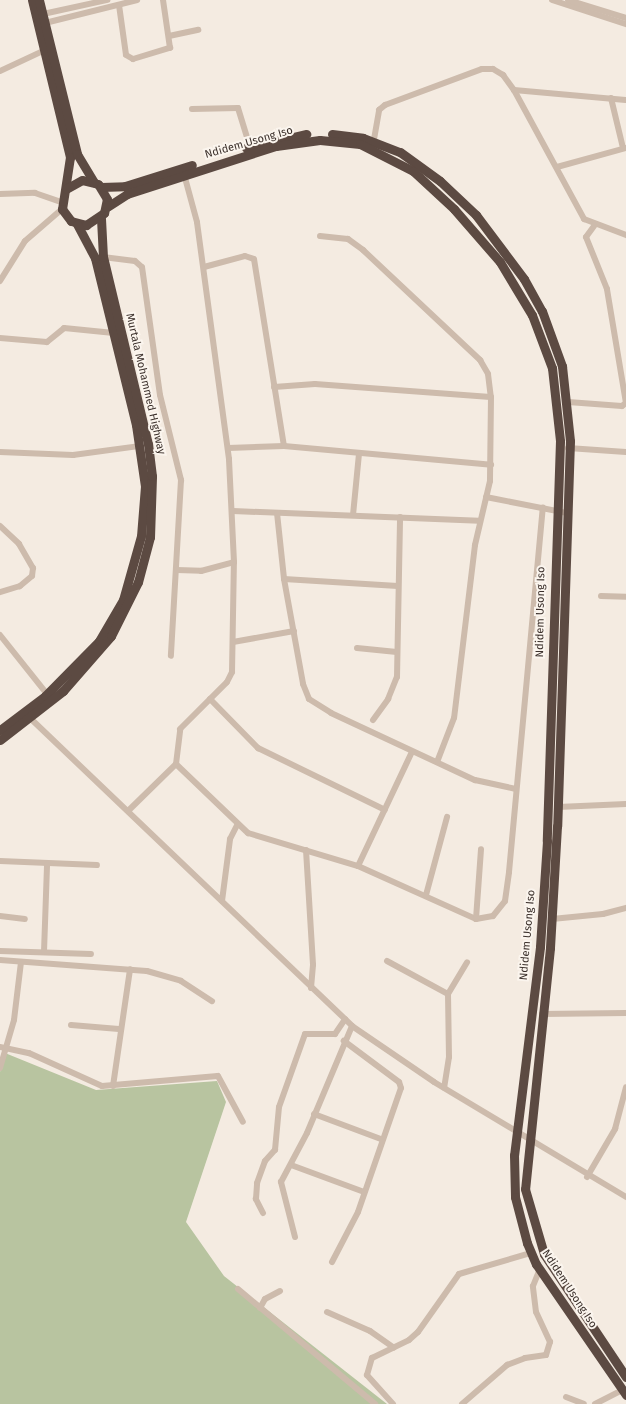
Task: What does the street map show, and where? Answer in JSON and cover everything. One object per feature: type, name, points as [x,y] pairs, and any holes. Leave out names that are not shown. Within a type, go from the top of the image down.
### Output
[{"type":"highway","points":[[32,0],[70,157],[66,189],[62,206],[77,224],[86,225],[101,218],[106,207],[98,184],[77,154],[39,0]]},
{"type":"highway","name":"Ndidem Usong Iso","points":[[98,184],[125,186],[284,137],[323,133],[374,145],[398,156],[440,181],[484,225],[529,288],[553,339],[570,414],[570,449],[558,807],[552,919],[528,1138],[525,1189],[537,1240],[554,1272],[626,1377]]},
{"type":"highway","name":"Ndidem Usong Iso","points":[[106,207],[127,194],[184,174],[301,141],[342,140],[374,145]]},
{"type":"highway","name":"Ndidem Usong Iso","points":[[398,156],[465,219],[514,284],[544,343],[560,415],[547,841],[540,947],[517,1132],[515,1197],[531,1253],[540,1269],[624,1392]]},
{"type":"highway","points":[[66,189],[76,181],[98,184]]},
{"type":"highway","name":"Murtala Mohammed Highway","points":[[0,740],[30,718],[80,675],[111,636],[138,582],[150,537],[152,476],[148,444],[103,258],[101,218]]},
{"type":"highway","points":[[465,219],[484,225]]},
{"type":"highway","name":"Murtala Mohammed Highway","points":[[0,730],[47,694],[99,641],[131,579],[140,545],[145,498],[140,446],[95,258],[77,224]]},
{"type":"highway","points":[[514,284],[529,288]]},
{"type":"highway","points":[[560,415],[570,414]]},
{"type":"street","points":[[44,18],[107,0]]},
{"type":"street","points":[[44,18],[119,5],[137,0]]},
{"type":"street","points":[[119,5],[127,58],[167,52],[170,48],[163,0]]},
{"type":"street","points":[[552,0],[626,24]]},
{"type":"street","points":[[568,0],[626,18]]},
{"type":"street","points":[[169,36],[198,30]]},
{"type":"street","points":[[0,71],[45,50]]},
{"type":"street","points":[[374,145],[381,107],[455,78],[493,69],[503,75],[514,90],[584,219],[594,226],[626,235]]},
{"type":"street","points":[[514,90],[626,100]]},
{"type":"street","points":[[557,167],[624,148],[611,98]]},
{"type":"street","points":[[192,109],[238,108],[250,147]]},
{"type":"street","points":[[128,810],[176,764],[180,729],[231,677],[234,562],[233,511],[228,448],[197,222],[184,174]]},
{"type":"street","points":[[0,281],[26,241],[62,206],[35,193],[1,192]]},
{"type":"street","points":[[568,402],[622,406],[626,403],[607,289],[586,237],[594,226]]},
{"type":"street","points":[[320,236],[348,239],[394,276],[480,360],[488,374],[492,397],[492,465],[486,497],[479,521],[454,718],[437,762]]},
{"type":"street","points":[[204,267],[245,256],[254,259],[284,446]]},
{"type":"street","points":[[103,258],[135,261],[142,267],[160,395],[182,487],[171,656]]},
{"type":"street","points":[[0,338],[45,343],[64,328],[114,333]]},
{"type":"street","points":[[274,387],[315,384],[492,397]]},
{"type":"street","points":[[0,452],[74,454],[140,446]]},
{"type":"street","points":[[228,448],[284,446],[492,465]]},
{"type":"street","points":[[560,448],[626,452]]},
{"type":"street","points":[[353,515],[359,454]]},
{"type":"street","points":[[486,497],[567,513]]},
{"type":"street","points":[[176,764],[237,825],[255,836],[358,866],[476,919],[493,916],[505,901],[543,508]]},
{"type":"street","points":[[233,511],[479,521]]},
{"type":"street","points":[[277,513],[284,579],[303,684],[309,699],[331,713],[475,780],[516,789]]},
{"type":"street","points":[[373,720],[396,686],[400,518]]},
{"type":"street","points":[[0,526],[19,544],[33,568],[32,576],[20,586],[0,592]]},
{"type":"street","points":[[177,570],[201,570],[234,562]]},
{"type":"street","points":[[284,579],[398,586]]},
{"type":"street","points":[[601,596],[626,597]]},
{"type":"street","points":[[233,642],[294,631]]},
{"type":"street","points":[[0,635],[47,694]]},
{"type":"street","points":[[357,648],[397,652]]},
{"type":"street","points":[[210,699],[258,748],[385,810]]},
{"type":"street","points":[[30,718],[128,810],[352,1026],[444,1088],[528,1138],[587,1176],[626,1197]]},
{"type":"street","points":[[358,866],[412,752]]},
{"type":"street","points":[[558,807],[626,804]]},
{"type":"street","points":[[426,896],[447,817]]},
{"type":"street","points":[[222,902],[230,839],[237,825]]},
{"type":"street","points":[[476,919],[481,849]]},
{"type":"street","points":[[306,850],[311,988]]},
{"type":"street","points":[[0,861],[47,865],[97,865]]},
{"type":"street","points":[[44,952],[47,865]]},
{"type":"street","points":[[552,919],[603,914],[626,908]]},
{"type":"street","points":[[0,916],[25,919]]},
{"type":"street","points":[[0,951],[92,954]]},
{"type":"street","points":[[0,960],[130,969],[181,980],[212,1000]]},
{"type":"street","points":[[387,961],[448,994]]},
{"type":"street","points":[[0,1068],[7,1048],[21,962]]},
{"type":"street","points":[[444,1088],[449,1057],[448,994],[467,962]]},
{"type":"street","points":[[112,1086],[119,1029],[130,969]]},
{"type":"street","points":[[542,1014],[626,1013]]},
{"type":"street","points":[[263,1213],[256,1199],[257,1183],[265,1161],[275,1150],[279,1108],[305,1034],[335,1034],[345,1019]]},
{"type":"street","points":[[71,1025],[119,1029]]},
{"type":"street","points":[[295,1237],[281,1190],[344,1041],[352,1026]]},
{"type":"street","points":[[332,1262],[358,1212],[400,1085],[344,1041]]},
{"type":"street","points":[[0,1047],[29,1053],[98,1085],[112,1086],[218,1076],[243,1122]]},
{"type":"street","points":[[587,1176],[615,1129],[626,1087]]},
{"type":"street","points":[[314,1114],[381,1139]]},
{"type":"street","points":[[291,1165],[364,1192]]},
{"type":"street","points":[[393,1404],[366,1372],[372,1358],[394,1348],[424,1326],[458,1274],[531,1253]]},
{"type":"street","points":[[462,1404],[507,1365],[525,1358],[546,1355],[550,1342],[536,1312],[533,1286],[540,1269]]},
{"type":"street","points":[[238,1289],[375,1404]]},
{"type":"street","points":[[260,1308],[265,1299],[280,1291]]},
{"type":"street","points":[[327,1312],[370,1331],[394,1348]]},
{"type":"street","points":[[595,1404],[624,1392]]},
{"type":"street","points":[[566,1397],[584,1404]]},
{"type":"green space","points":[[5,1053],[96,1090],[217,1081],[226,1102],[186,1222],[224,1276],[387,1404],[0,1404],[0,1072]]}]
